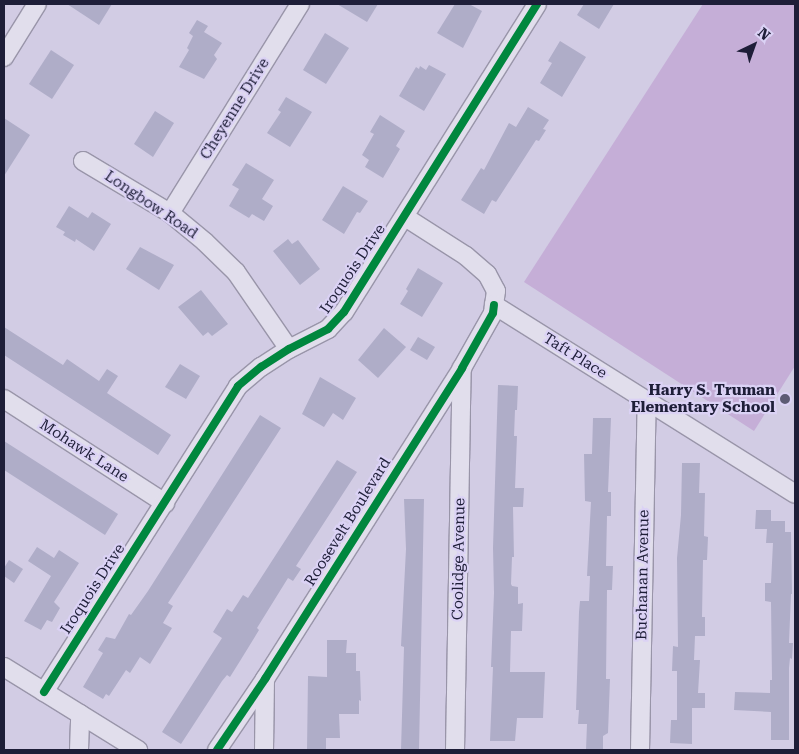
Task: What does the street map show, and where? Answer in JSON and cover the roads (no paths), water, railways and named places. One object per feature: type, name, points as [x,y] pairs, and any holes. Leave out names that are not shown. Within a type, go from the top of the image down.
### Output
[{"type":"street","points":[[4,57],[37,4]]},
{"type":"street","name":"Cheyenne Drive","points":[[170,213],[300,4]]},
{"type":"street","name":"Iroquois Drive","points":[[44,692],[238,386],[261,366],[328,329],[344,312],[537,4]]},
{"type":"street","name":"Longbow Road","points":[[83,161],[170,213],[205,242],[236,272],[289,349]]},
{"type":"street","points":[[405,217],[466,256],[487,274],[496,291],[494,305]]},
{"type":"street","name":"Roosevelt Boulevard","points":[[217,750],[265,679],[462,368],[493,313],[494,305]]},
{"type":"street","name":"Taft Place","points":[[494,305],[795,494]]},
{"type":"street","name":"Coolidge Avenue","points":[[455,750],[462,368]]},
{"type":"street","name":"Mohawk Lane","points":[[4,399],[165,503]]},
{"type":"street","name":"Buchanan Avenue","points":[[640,750],[647,400]]},
{"type":"street","points":[[4,667],[138,750]]},
{"type":"street","points":[[264,750],[265,679]]},
{"type":"street","points":[[79,750],[80,714]]},
{"type":"place","name":"Harry S. Truman Elementary School","points":[[785,399]]}]
